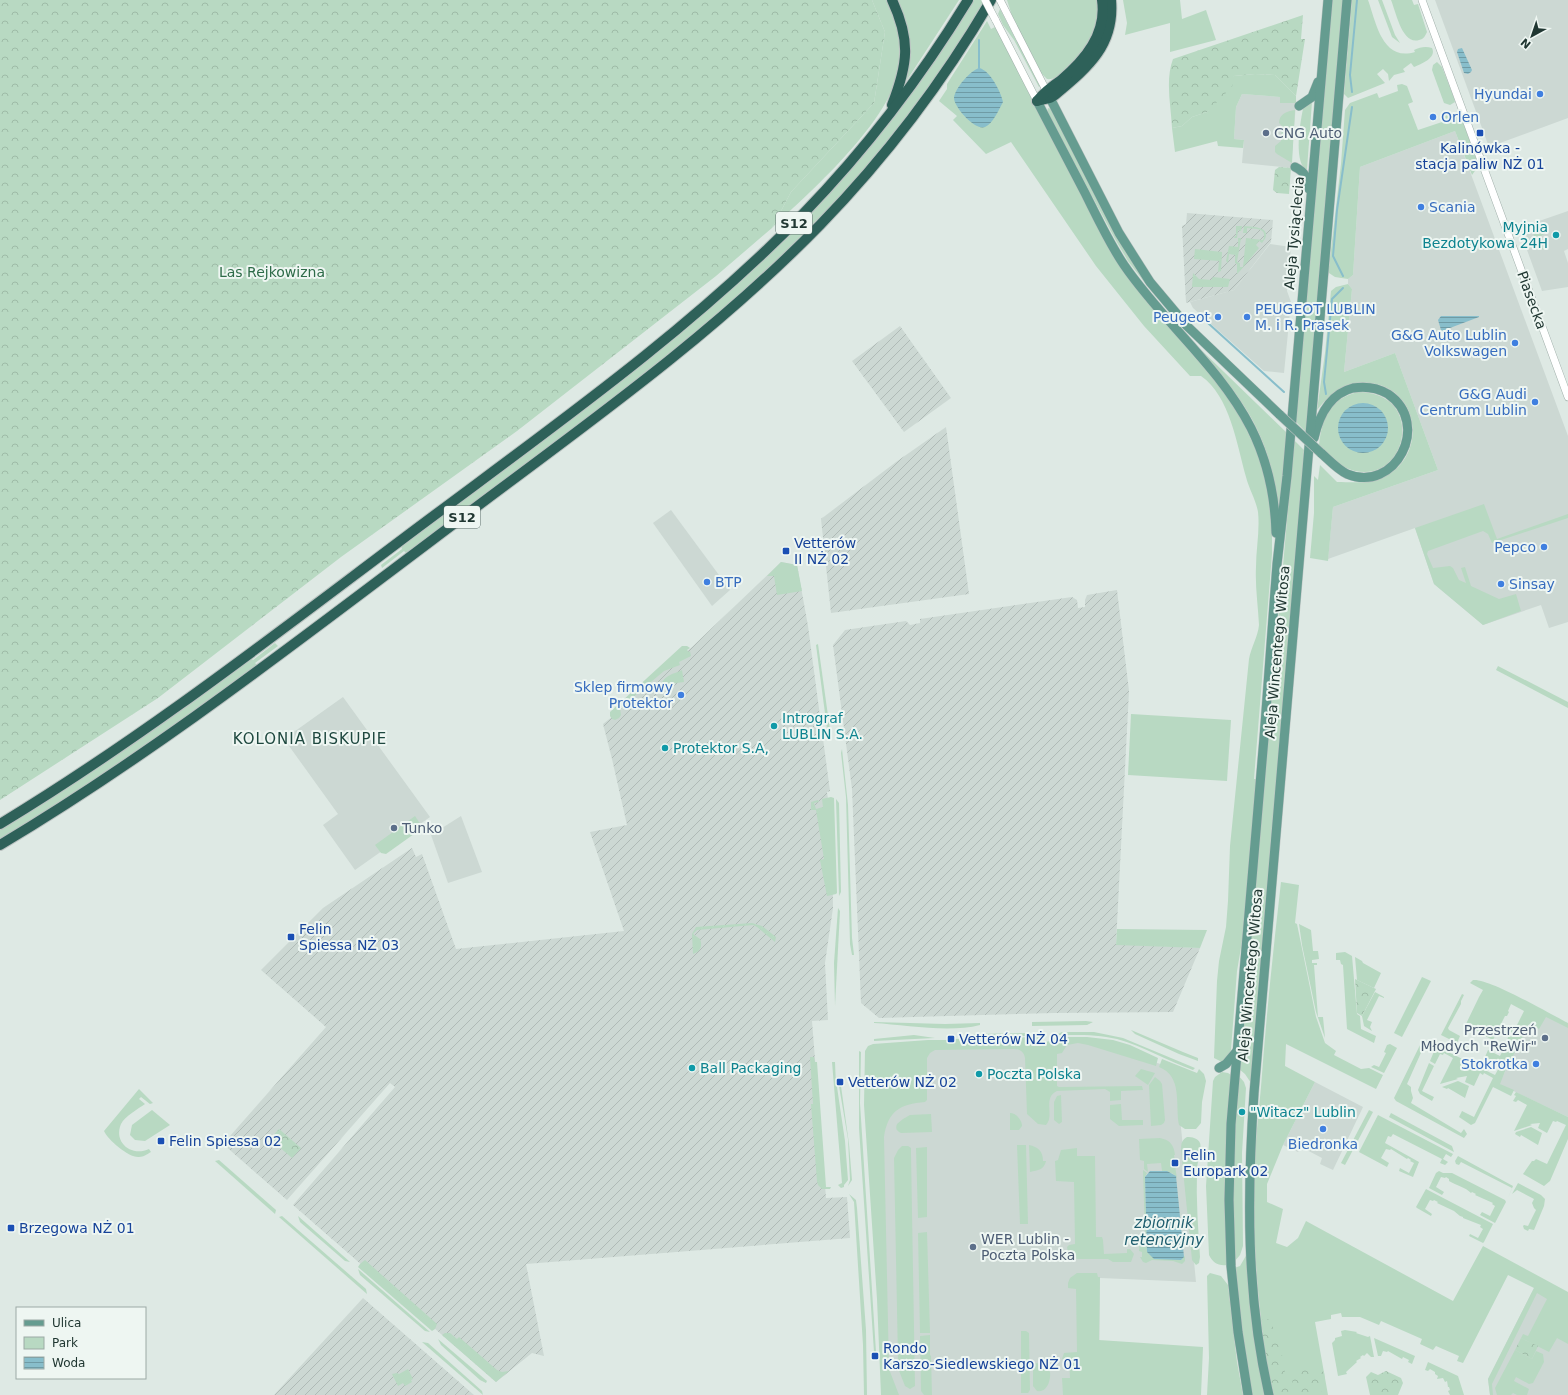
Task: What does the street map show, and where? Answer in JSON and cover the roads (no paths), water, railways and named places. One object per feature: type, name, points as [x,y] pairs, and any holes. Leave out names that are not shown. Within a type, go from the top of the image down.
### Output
[{"type":"highway","points":[[887,118],[903,77],[906,56],[902,27],[892,0]]},
{"type":"highway","name":"S12","points":[[0,824],[97,763],[182,704],[517,454],[628,368],[707,303],[775,242],[833,182],[887,118],[936,51],[968,0]]},
{"type":"highway","name":"S12","points":[[0,845],[94,786],[204,710],[614,403],[714,323],[769,275],[806,239],[872,168],[929,96],[968,38],[991,0]]},
{"type":"highway","points":[[1048,94],[1076,66],[1093,45],[1102,21],[1102,0]]},
{"type":"highway","points":[[1037,101],[1076,77],[1098,54],[1109,28],[1111,13],[1110,0]]},
{"type":"main road","name":"Aleja Tysiąclecia","points":[[1277,564],[1287,476],[1328,0]]},
{"type":"main road","points":[[1308,460],[1347,0]]},
{"type":"main road","points":[[1299,106],[1312,97],[1322,70]]},
{"type":"main road","points":[[1048,94],[1119,233],[1150,282],[1187,326],[1280,415],[1321,453],[1342,471],[1354,476],[1367,477],[1384,471],[1396,462],[1403,451],[1408,433],[1405,416],[1394,400],[1382,391],[1362,387],[1348,390],[1332,399],[1323,411],[1315,431],[1308,460]]},
{"type":"main road","points":[[1037,101],[1122,262],[1147,296],[1222,383],[1238,405],[1251,428],[1262,455],[1274,500],[1277,564]]},
{"type":"main road","points":[[1295,167],[1304,172],[1306,177],[1308,184],[1310,213]]},
{"type":"main road","name":"Aleja Wincentego Witosa","points":[[1269,1395],[1257,1325],[1252,1284],[1249,1174],[1254,1093],[1308,460]]},
{"type":"main road","name":"Aleja Wincentego Witosa","points":[[1248,1395],[1234,1306],[1229,1232],[1230,1155],[1237,1051],[1264,738],[1277,564]]},
{"type":"main road","points":[[1219,1068],[1226,1064],[1237,1051]]},
{"type":"street","points":[[986,0],[1037,101]]},
{"type":"street","name":"Piasecka","points":[[1422,0],[1568,397]]},
{"type":"street","points":[[1001,3],[1048,94]]},
{"type":"water","points":[[1462,48],[1472,70],[1468,74],[1464,73],[1457,52],[1458,49]]},
{"type":"water","points":[[979,68],[991,77],[1003,102],[993,120],[985,127],[981,127],[971,122],[957,107],[954,98],[957,90],[964,80]]},
{"type":"water","points":[[1441,316],[1479,317],[1442,331],[1438,320]]},
{"type":"water","points":[[1363,403],[1372,405],[1383,414],[1388,428],[1386,437],[1377,448],[1363,453],[1354,451],[1343,442],[1338,428],[1340,419],[1349,408]]},
{"type":"water","name":"zbiornik retencyjny","points":[[1150,1171],[1167,1171],[1176,1176],[1184,1257],[1181,1260],[1154,1259],[1147,1252],[1145,1177]]},
{"type":"waterway","points":[[1352,92],[1350,75],[1357,0]]},
{"type":"waterway","points":[[979,40],[979,68]]},
{"type":"waterway","points":[[1343,276],[1333,256],[1337,210],[1352,107]]},
{"type":"waterway","points":[[1326,394],[1324,382],[1332,299],[1343,288]]},
{"type":"waterway","points":[[1198,314],[1284,392]]},
{"type":"place","name":"Hyundai","points":[[1540,94]]},
{"type":"place","name":"Orlen","points":[[1433,117]]},
{"type":"place","name":"CNG Auto","points":[[1266,133]]},
{"type":"place","name":"Kalinówka - stacja paliw NŻ 01","points":[[1480,133]]},
{"type":"place","name":"Scania","points":[[1421,207]]},
{"type":"place","name":"Myjnia Bezdotykowa 24H","points":[[1556,235]]},
{"type":"place","name":"Peugeot","points":[[1218,317]]},
{"type":"place","name":"PEUGEOT LUBLIN M. i R. Prasek","points":[[1247,317]]},
{"type":"place","name":"G&G Auto Lublin Volkswagen","points":[[1515,343]]},
{"type":"place","name":"G&G Audi Centrum Lublin","points":[[1535,402]]},
{"type":"place","name":"Pepco","points":[[1544,547]]},
{"type":"place","name":"Vetterów II NŻ 02","points":[[786,551]]},
{"type":"place","name":"BTP","points":[[707,582]]},
{"type":"place","name":"Sinsay","points":[[1501,584]]},
{"type":"place","name":"Sklep firmowy Protektor","points":[[681,695]]},
{"type":"place","name":"Intrograf LUBLIN S.A.","points":[[774,726]]},
{"type":"place","name":"Protektor S.A,","points":[[665,748]]},
{"type":"place","name":"Tunko","points":[[394,828]]},
{"type":"place","name":"Felin Spiessa NŻ 03","points":[[291,937]]},
{"type":"place","name":"Przestrzeń Młodych \"ReWir\"","points":[[1545,1038]]},
{"type":"place","name":"Vetterów NŻ 04","points":[[951,1039]]},
{"type":"place","name":"Stokrotka","points":[[1536,1064]]},
{"type":"place","name":"Ball Packaging","points":[[692,1068]]},
{"type":"place","name":"Poczta Polska","points":[[979,1074]]},
{"type":"place","name":"Vetterów NŻ 02","points":[[840,1082]]},
{"type":"place","name":"\"Witacz\" Lublin","points":[[1242,1112]]},
{"type":"place","name":"Biedronka","points":[[1323,1129]]},
{"type":"place","name":"Felin Spiessa 02","points":[[161,1141]]},
{"type":"place","name":"Felin Europark 02","points":[[1175,1163]]},
{"type":"place","name":"Brzegowa NŻ 01","points":[[11,1228]]},
{"type":"place","name":"WER Lublin - Poczta Polska","points":[[973,1247]]},
{"type":"place","name":"Rondo Karszo-Siedlewskiego NŻ 01","points":[[875,1356]]},
{"type":"district","name":"KOLONIA BISKUPIE","points":[[310,739]]},
{"type":"park label","name":"Las Rejkowizna","points":[[272,272]]}]
